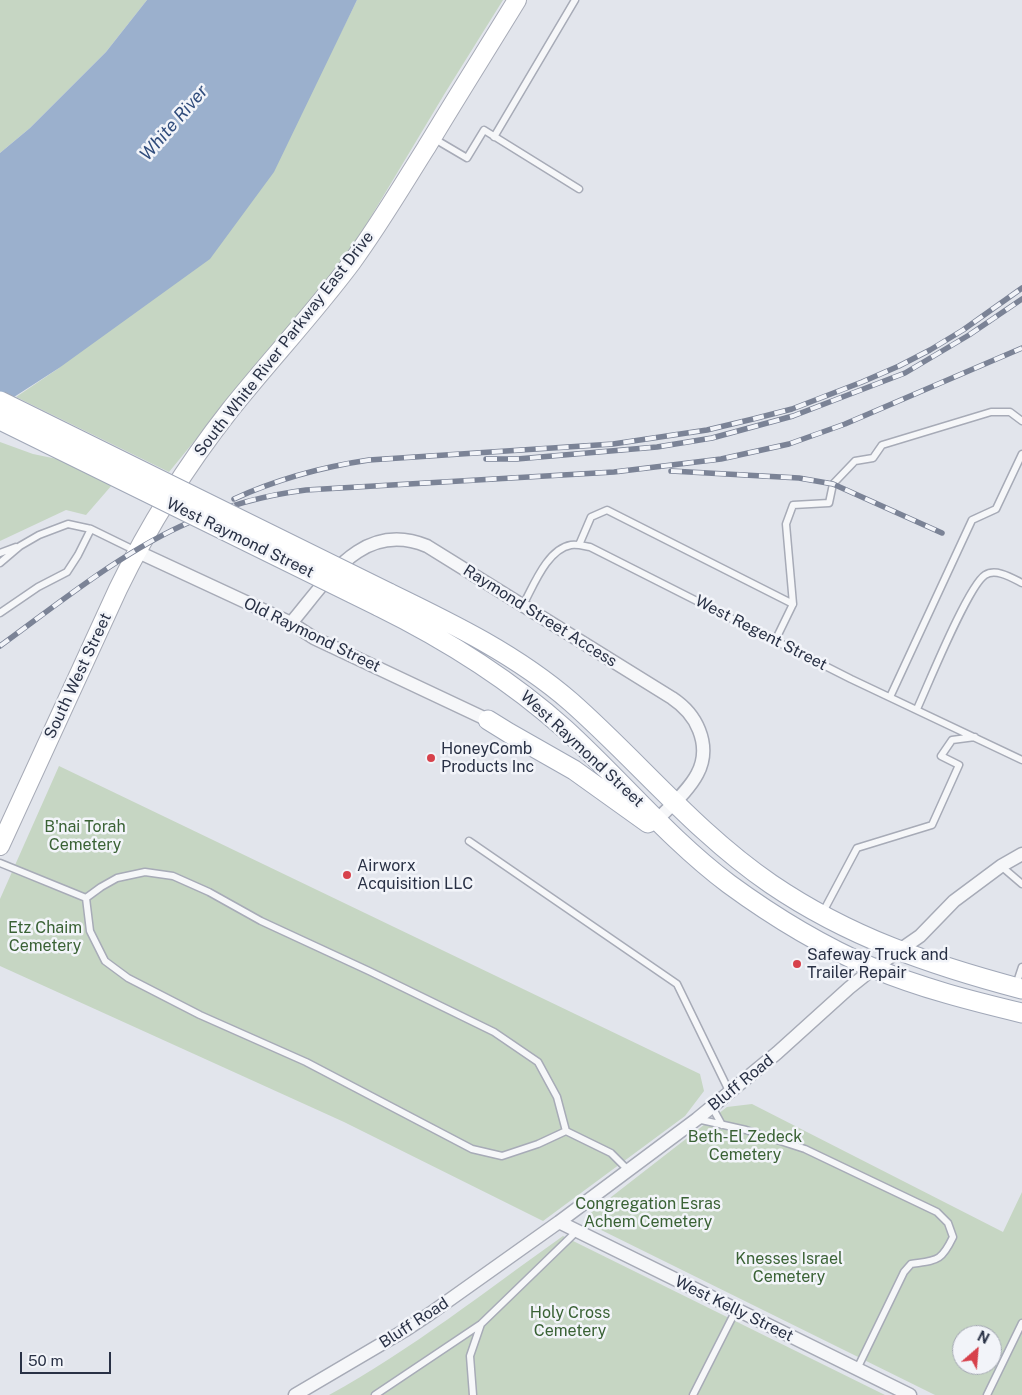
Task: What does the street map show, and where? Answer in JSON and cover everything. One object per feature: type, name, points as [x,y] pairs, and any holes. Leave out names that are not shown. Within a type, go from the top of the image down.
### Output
[{"type":"main road","name":"South White River Parkway East Drive","points":[[161,508],[200,450],[231,409],[319,305],[353,261],[388,209],[518,0]]},
{"type":"main road","name":"West Raymond Street","points":[[0,401],[383,599],[408,620],[458,649],[517,689],[565,729],[692,852],[728,883],[780,919],[807,935],[874,968],[930,987],[1022,1013]]},
{"type":"main road","name":"West Raymond Street","points":[[0,420],[383,599],[475,636],[515,660],[546,682],[598,727],[702,829],[746,866],[770,883],[821,915],[870,940],[940,965],[1019,988]]},
{"type":"main road","name":"South West Street","points":[[0,846],[136,550],[161,508]]},
{"type":"main road","points":[[488,720],[592,782],[692,852]]},
{"type":"street","name":"Raymond Street Access","points":[[291,623],[342,564],[356,552],[379,542],[399,540],[427,546],[672,698],[686,709],[696,722],[700,733],[704,758],[697,775],[658,819]]},
{"type":"street","name":"Old Raymond Street","points":[[136,550],[291,623],[314,638],[488,720]]},
{"type":"street","name":"Bluff Road","points":[[295,1395],[407,1329],[629,1171],[772,1058],[843,993],[874,968],[920,936],[954,900],[1001,866],[1022,854]]},
{"type":"street","name":"West Kelly Street","points":[[559,1222],[857,1369],[894,1392],[910,1395]]},
{"type":"lane","points":[[494,137],[575,0]]},
{"type":"lane","points":[[432,138],[467,158],[484,130],[579,188]]},
{"type":"lane","points":[[775,641],[793,604],[786,524],[793,505],[828,503],[833,484],[855,460],[872,458],[882,446],[991,412],[1010,412],[1022,421]]},
{"type":"lane","points":[[890,697],[972,520],[996,509],[1022,454]]},
{"type":"lane","points":[[523,605],[546,562],[553,554],[566,546],[579,545],[591,517],[607,510],[793,604]]},
{"type":"lane","points":[[0,563],[20,546],[39,535],[68,524],[91,529],[136,550]]},
{"type":"lane","points":[[0,613],[38,587],[67,572],[78,556],[91,529]]},
{"type":"lane","name":"West Regent Street","points":[[579,545],[598,551],[775,641],[1022,760]]},
{"type":"lane","points":[[0,553],[20,546]]},
{"type":"lane","points":[[917,710],[970,593],[985,575],[997,572],[1022,582]]},
{"type":"lane","points":[[821,915],[857,848],[932,825],[959,765],[941,756],[952,740],[975,737]]},
{"type":"lane","points":[[469,841],[677,984],[730,1092]]},
{"type":"lane","points":[[0,863],[86,898]]},
{"type":"lane","points":[[1001,866],[1022,884]]},
{"type":"lane","points":[[86,898],[117,878],[145,872],[173,876],[209,892],[261,920],[494,1032],[538,1062],[557,1097],[566,1131]]},
{"type":"lane","points":[[86,898],[90,931],[105,961],[128,978],[200,1015],[306,1062],[472,1149],[502,1156],[538,1144],[566,1131],[611,1152],[629,1171]]},
{"type":"lane","points":[[1019,988],[1022,967]]},
{"type":"lane","points":[[712,1106],[722,1124]]},
{"type":"lane","points":[[697,1118],[746,1130],[805,1149],[937,1212],[948,1223],[953,1237],[945,1252],[934,1260],[911,1264],[904,1272],[857,1369]]},
{"type":"lane","points":[[375,1395],[481,1324],[576,1232]]},
{"type":"lane","points":[[694,1395],[736,1310]]},
{"type":"lane","points":[[987,1395],[1022,1323]]},
{"type":"lane","points":[[473,1395],[470,1356],[481,1324]]},
{"type":"green space","points":[[0,0],[147,0],[106,52],[30,128],[0,153]]},
{"type":"green space","points":[[357,0],[503,0],[351,250],[169,472],[16,397],[59,368],[326,62]]},
{"type":"green space","points":[[0,442],[33,454],[62,460],[112,485],[86,515],[66,510],[0,541]]},
{"type":"green space","points":[[59,766],[700,1074],[704,1091],[685,1116],[543,1221],[344,1122],[0,966],[0,899]]},
{"type":"green space","points":[[752,1104],[1003,1232],[1022,1192],[1022,1395],[935,1395],[589,1224],[588,1215],[727,1107]]},
{"type":"green space","name":"Holy Cross Cemetery","points":[[563,1236],[885,1395],[329,1395],[419,1339]]},
{"type":"water","name":"White River","points":[[147,0],[357,0],[274,172],[210,259],[59,368],[0,406],[0,153],[30,128],[106,52]]},
{"type":"railway","points":[[234,499],[267,485],[300,475],[334,466],[369,460],[613,444],[707,430],[792,409],[862,382],[930,350],[963,330],[1022,288]]},
{"type":"railway","points":[[486,459],[517,459],[657,447],[712,438],[793,416],[905,373],[969,335],[1022,299]]},
{"type":"railway","points":[[0,646],[92,579],[140,548],[190,522],[247,502],[306,490],[614,472],[721,459],[789,444],[845,424],[1022,348]]},
{"type":"railway","points":[[671,471],[799,478],[833,484],[942,533]]},
{"type":"place","name":"HoneyComb Products Inc","points":[[431,758]]},
{"type":"place","name":"Airworx Acquisition LLC","points":[[347,875]]},
{"type":"place","name":"Safeway Truck and Trailer Repair","points":[[797,964]]},
{"type":"park label","name":"B'nai Torah Cemetery","points":[[85,836]]},
{"type":"park label","name":"Etz Chaim Cemetery","points":[[45,937]]},
{"type":"park label","name":"Beth-El Zedeck Cemetery","points":[[745,1146]]},
{"type":"park label","name":"Congregation Esras Achem Cemetery","points":[[648,1213]]},
{"type":"park label","name":"Knesses Israel Cemetery","points":[[789,1268]]}]
